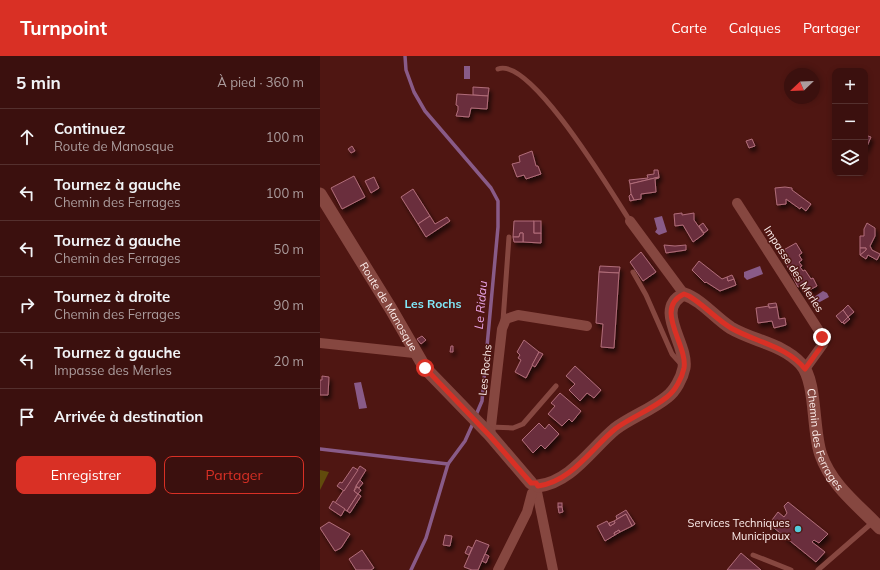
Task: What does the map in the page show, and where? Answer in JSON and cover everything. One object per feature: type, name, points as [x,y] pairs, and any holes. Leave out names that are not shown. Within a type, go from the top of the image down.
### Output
[{"type":"street","name":"Route de Manosque","points":[[320,194],[391,309],[414,353],[425,368],[470,416],[487,430],[534,489]]},
{"type":"street","name":"Impasse des Merles","points":[[737,203],[822,337],[823,344],[805,369]]},
{"type":"street","points":[[630,221],[684,294],[695,299],[731,328],[793,357],[805,369]]},
{"type":"street","points":[[534,489],[557,482],[570,472],[615,430],[668,396],[677,385],[684,368],[683,356],[671,318],[674,301],[684,294]]},
{"type":"street","points":[[503,324],[508,317],[518,315],[587,326]]},
{"type":"street","name":"Les Rochs","points":[[487,430],[503,324]]},
{"type":"street","points":[[320,343],[414,353]]},
{"type":"street","name":"Chemin des Ferrages","points":[[805,369],[808,378],[816,437],[821,456],[830,474],[842,489],[877,525]]},
{"type":"street","points":[[498,570],[527,512],[534,489]]},
{"type":"street","points":[[534,489],[553,570]]},
{"type":"lane","points":[[498,70],[509,68],[517,73],[532,85],[551,105],[578,141],[630,221]]},
{"type":"lane","points":[[503,324],[509,238]]},
{"type":"lane","points":[[633,272],[646,295],[672,354],[684,368]]},
{"type":"lane","points":[[487,430],[513,428],[523,424],[556,386]]},
{"type":"lane","points":[[818,570],[877,525]]},
{"type":"lane","points":[[753,555],[791,570]]},
{"type":"shaded area","points":[[464,66],[470,66],[470,79],[464,79]]},
{"type":"shaded area","points":[[662,216],[667,232],[659,235],[655,232],[657,229],[654,218]]},
{"type":"shaded area","points":[[760,266],[763,274],[747,280],[744,277],[744,272]]},
{"type":"shaded area","points":[[823,291],[827,293],[829,297],[818,303],[814,302],[814,297]]},
{"type":"shaded area","points":[[361,382],[367,408],[359,409],[354,383]]},
{"type":"shaded area","points":[[320,470],[329,472],[320,490]]},
{"type":"building","points":[[473,87],[489,88],[488,96],[473,95]]},
{"type":"building","points":[[457,94],[488,96],[487,109],[471,108],[469,117],[456,116],[458,110],[458,106],[456,105]]},
{"type":"building","points":[[868,136],[871,137],[868,144]]},
{"type":"building","points":[[752,139],[755,146],[749,148],[746,141]]},
{"type":"building","points":[[352,146],[355,151],[351,153],[348,149]]},
{"type":"building","points":[[532,151],[536,166],[538,166],[541,174],[526,179],[524,175],[517,177],[512,164],[520,162],[519,156]]},
{"type":"building","points":[[654,170],[658,170],[659,177],[630,184],[629,180],[648,178],[647,175],[654,174]]},
{"type":"building","points":[[354,176],[365,197],[342,209],[331,188]]},
{"type":"building","points":[[374,177],[379,188],[371,193],[365,181]]},
{"type":"building","points":[[659,177],[655,179],[656,192],[641,194],[641,199],[634,200],[631,194],[630,184]]},
{"type":"building","points":[[775,188],[792,188],[792,190],[811,204],[806,211],[801,207],[800,209],[786,199],[786,204],[777,205]]},
{"type":"building","points":[[413,189],[430,216],[418,224],[401,197]]},
{"type":"building","points":[[631,194],[634,200],[630,201],[629,196]]},
{"type":"building","points":[[682,213],[682,215],[694,213],[694,220],[704,234],[693,242],[683,225],[675,226],[674,214]]},
{"type":"building","points":[[430,216],[435,224],[447,217],[450,221],[426,237],[418,224]]},
{"type":"building","points":[[514,221],[534,221],[534,233],[541,233],[541,243],[523,242],[523,233],[520,233],[519,237],[513,237]]},
{"type":"building","points":[[534,221],[541,221],[541,233],[534,233]]},
{"type":"building","points":[[703,223],[708,230],[704,233],[699,226]]},
{"type":"building","points":[[867,223],[875,228],[875,236],[870,246],[872,250],[880,254],[877,260],[868,255],[866,259],[860,255],[866,250],[866,248],[860,248],[860,236],[864,236],[864,229]]},
{"type":"building","points":[[520,233],[523,233],[523,242],[514,242],[513,237],[519,237]]},
{"type":"building","points":[[796,243],[802,253],[799,255],[802,260],[799,262],[802,266],[800,267],[803,271],[805,270],[811,279],[813,278],[817,286],[804,293],[800,286],[798,287],[780,252]]},
{"type":"building","points":[[664,245],[686,245],[686,250],[666,253]]},
{"type":"building","points":[[860,248],[866,248],[866,250],[860,255]]},
{"type":"building","points":[[641,252],[656,272],[643,281],[630,262]]},
{"type":"building","points":[[699,261],[722,279],[727,277],[728,281],[734,279],[736,285],[720,291],[706,282],[705,283],[692,270]]},
{"type":"building","points":[[600,266],[620,267],[619,273],[599,272]]},
{"type":"building","points":[[599,272],[619,273],[614,348],[601,347],[603,324],[596,323]]},
{"type":"building","points":[[732,275],[734,279],[728,281],[727,277]]},
{"type":"building","points":[[776,303],[777,307],[769,308],[768,304]]},
{"type":"building","points":[[848,305],[854,312],[848,317],[843,310]]},
{"type":"building","points":[[769,306],[769,308],[777,307],[779,319],[785,318],[786,325],[774,328],[772,321],[758,323],[756,308]]},
{"type":"building","points":[[843,310],[848,317],[842,323],[836,316]]},
{"type":"building","points":[[848,317],[850,319],[844,324],[843,322]]},
{"type":"building","points":[[422,336],[426,340],[421,344],[417,339]]},
{"type":"building","points":[[524,340],[539,352],[526,378],[515,372],[521,360],[518,358],[520,355],[517,352]]},
{"type":"building","points":[[451,346],[453,346],[453,352],[450,352]]},
{"type":"building","points":[[539,352],[543,354],[535,367],[532,365]]},
{"type":"building","points":[[575,366],[601,390],[594,398],[587,393],[580,401],[569,390],[575,384],[566,376]]},
{"type":"building","points":[[322,376],[329,377],[328,395],[320,395],[320,380],[322,380]]},
{"type":"building","points":[[560,393],[581,411],[572,422],[569,419],[562,426],[548,414],[555,406],[551,403]]},
{"type":"building","points":[[539,423],[545,429],[549,424],[559,434],[545,449],[541,445],[533,453],[522,440]]},
{"type":"building","points":[[360,466],[366,470],[354,491],[358,494],[347,511],[335,503]]},
{"type":"building","points":[[353,467],[358,470],[344,491],[337,486],[340,482],[342,483]]},
{"type":"building","points":[[360,480],[363,483],[359,488],[356,486]]},
{"type":"building","points":[[357,487],[361,490],[358,494],[354,491]]},
{"type":"building","points":[[358,494],[361,496],[350,513],[347,511]]},
{"type":"building","points":[[333,501],[345,509],[341,516],[329,508]]},
{"type":"building","name":"Services Techniques Municipaux","points":[[788,502],[828,534],[819,543],[814,540],[812,542],[825,552],[816,562],[769,524],[778,512],[784,517],[787,513],[784,506]]},
{"type":"building","points":[[558,503],[562,503],[562,507],[558,507]]},
{"type":"building","points":[[558,507],[562,507],[563,512],[559,513]]},
{"type":"building","points":[[626,510],[635,524],[632,526],[626,514],[617,519],[616,516]]},
{"type":"building","points":[[626,514],[632,526],[620,532],[619,530],[614,533],[615,535],[605,541],[597,526],[607,521],[610,526],[615,523],[614,521]]},
{"type":"building","points":[[614,521],[615,523],[610,526],[609,523]]},
{"type":"building","points":[[329,522],[350,534],[341,548],[335,551],[320,528]]},
{"type":"building","points":[[619,530],[620,532],[615,535],[614,533]]},
{"type":"building","points":[[445,535],[452,536],[450,546],[443,545]]},
{"type":"building","points":[[476,540],[489,545],[478,570],[472,570],[464,567]]},
{"type":"building","points":[[468,546],[472,548],[469,555],[465,553]]},
{"type":"building","points":[[362,550],[374,568],[371,570],[356,570],[349,559]]},
{"type":"building","points":[[741,553],[761,570],[727,570]]},
{"type":"building","points":[[485,554],[489,556],[486,563],[482,561]]},
{"type":"waterway","name":"Le Ridau","points":[[405,56],[406,70],[414,92],[425,111],[491,188],[498,201],[498,227],[482,401],[476,415]]},
{"type":"waterway","name":"Le Ridau","points":[[411,570],[426,538],[448,464],[465,441],[474,421]]},
{"type":"waterway","points":[[320,449],[448,464]]},
{"type":"place","name":"Services Techniques Municipaux","points":[[798,529]]},
{"type":"district","name":"Les Rochs","points":[[433,304]]},
{"type":"route","points":[[425,368],[490,436],[531,483],[536,483],[538,486],[557,482],[570,472],[615,430],[668,396],[677,385],[684,368],[683,356],[671,318],[672,307],[676,298],[684,294],[695,299],[723,323],[737,331],[781,350],[793,357],[805,369],[823,344],[822,337]]}]
